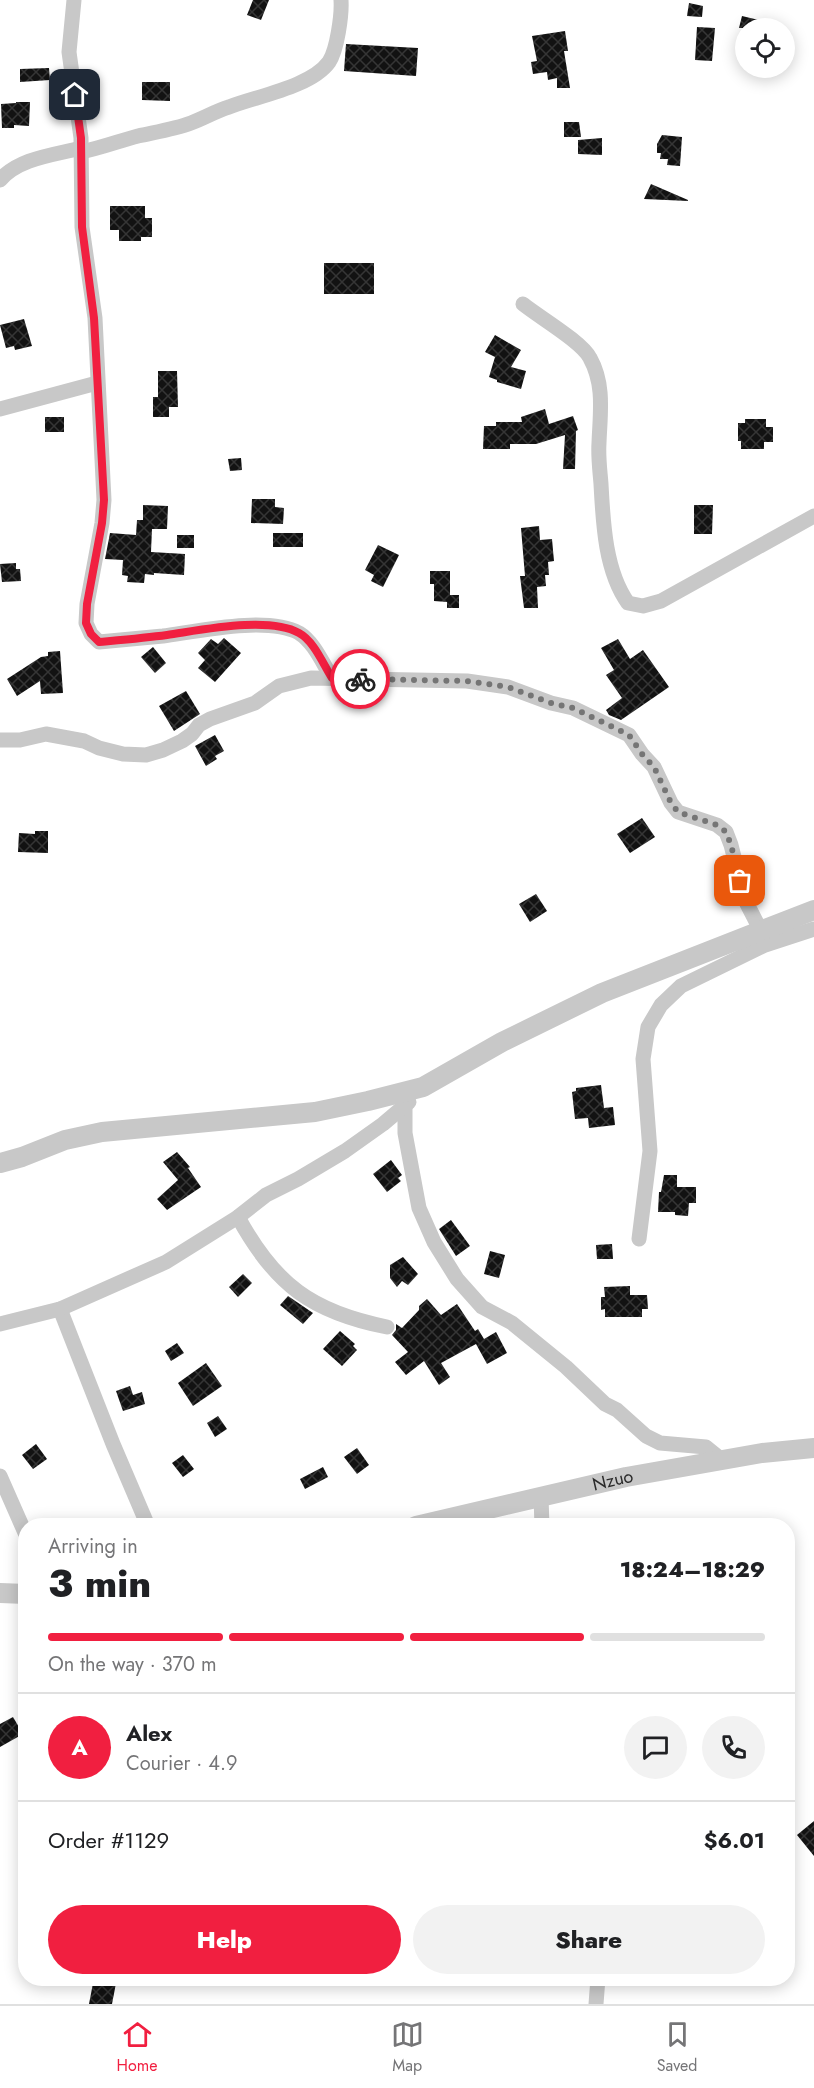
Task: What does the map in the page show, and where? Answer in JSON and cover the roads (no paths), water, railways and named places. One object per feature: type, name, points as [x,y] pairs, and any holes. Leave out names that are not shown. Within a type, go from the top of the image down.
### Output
[{"type":"street","points":[[74,0],[69,52],[81,150],[82,227],[94,318],[104,500],[101,533],[87,604],[86,623],[91,634],[99,642],[213,627],[273,626],[300,633],[312,645],[332,678]]},
{"type":"street","points":[[0,180],[14,168],[32,161],[108,146],[190,123],[301,82],[329,62],[342,11],[341,0]]},
{"type":"street","points":[[523,304],[581,345],[590,357],[599,379],[602,406],[599,446],[602,519],[619,591],[627,603],[643,606],[661,601],[814,516]]},
{"type":"street","points":[[0,409],[97,383]]},
{"type":"street","points":[[0,740],[20,740],[46,734],[84,741],[99,748],[123,754],[146,755],[182,741],[199,725],[255,703],[279,686],[311,678],[466,681],[508,687],[551,703],[573,708],[629,735],[654,767],[671,803],[678,812],[717,825],[726,832],[745,900],[761,931]]},
{"type":"street","points":[[0,1162],[22,1157],[65,1140],[102,1132],[315,1112],[423,1087],[502,1042],[602,993],[814,910]]},
{"type":"street","points":[[639,1239],[650,1151],[644,1059],[648,1027],[661,1005],[681,986],[765,945],[814,929]]},
{"type":"street","points":[[0,1324],[60,1309],[166,1263],[238,1217],[266,1195],[345,1151],[405,1106],[423,1087]]},
{"type":"street","points":[[405,1106],[405,1133],[419,1208],[434,1242],[457,1279],[482,1307],[512,1323],[566,1367],[605,1404],[617,1410],[646,1436],[660,1443],[706,1448],[722,1460]]},
{"type":"street","points":[[238,1217],[253,1245],[273,1270],[298,1292],[325,1309],[355,1321],[387,1327]]},
{"type":"street","points":[[60,1309],[145,1518]]},
{"type":"street","name":"Nzuo","points":[[450,1518],[626,1478],[762,1453],[814,1448]]},
{"type":"street","points":[[0,1476],[19,1518]]},
{"type":"street","points":[[541,1497],[542,1518]]},
{"type":"street","points":[[0,1593],[18,1594]]},
{"type":"street","points":[[596,2004],[597,1986]]}]
